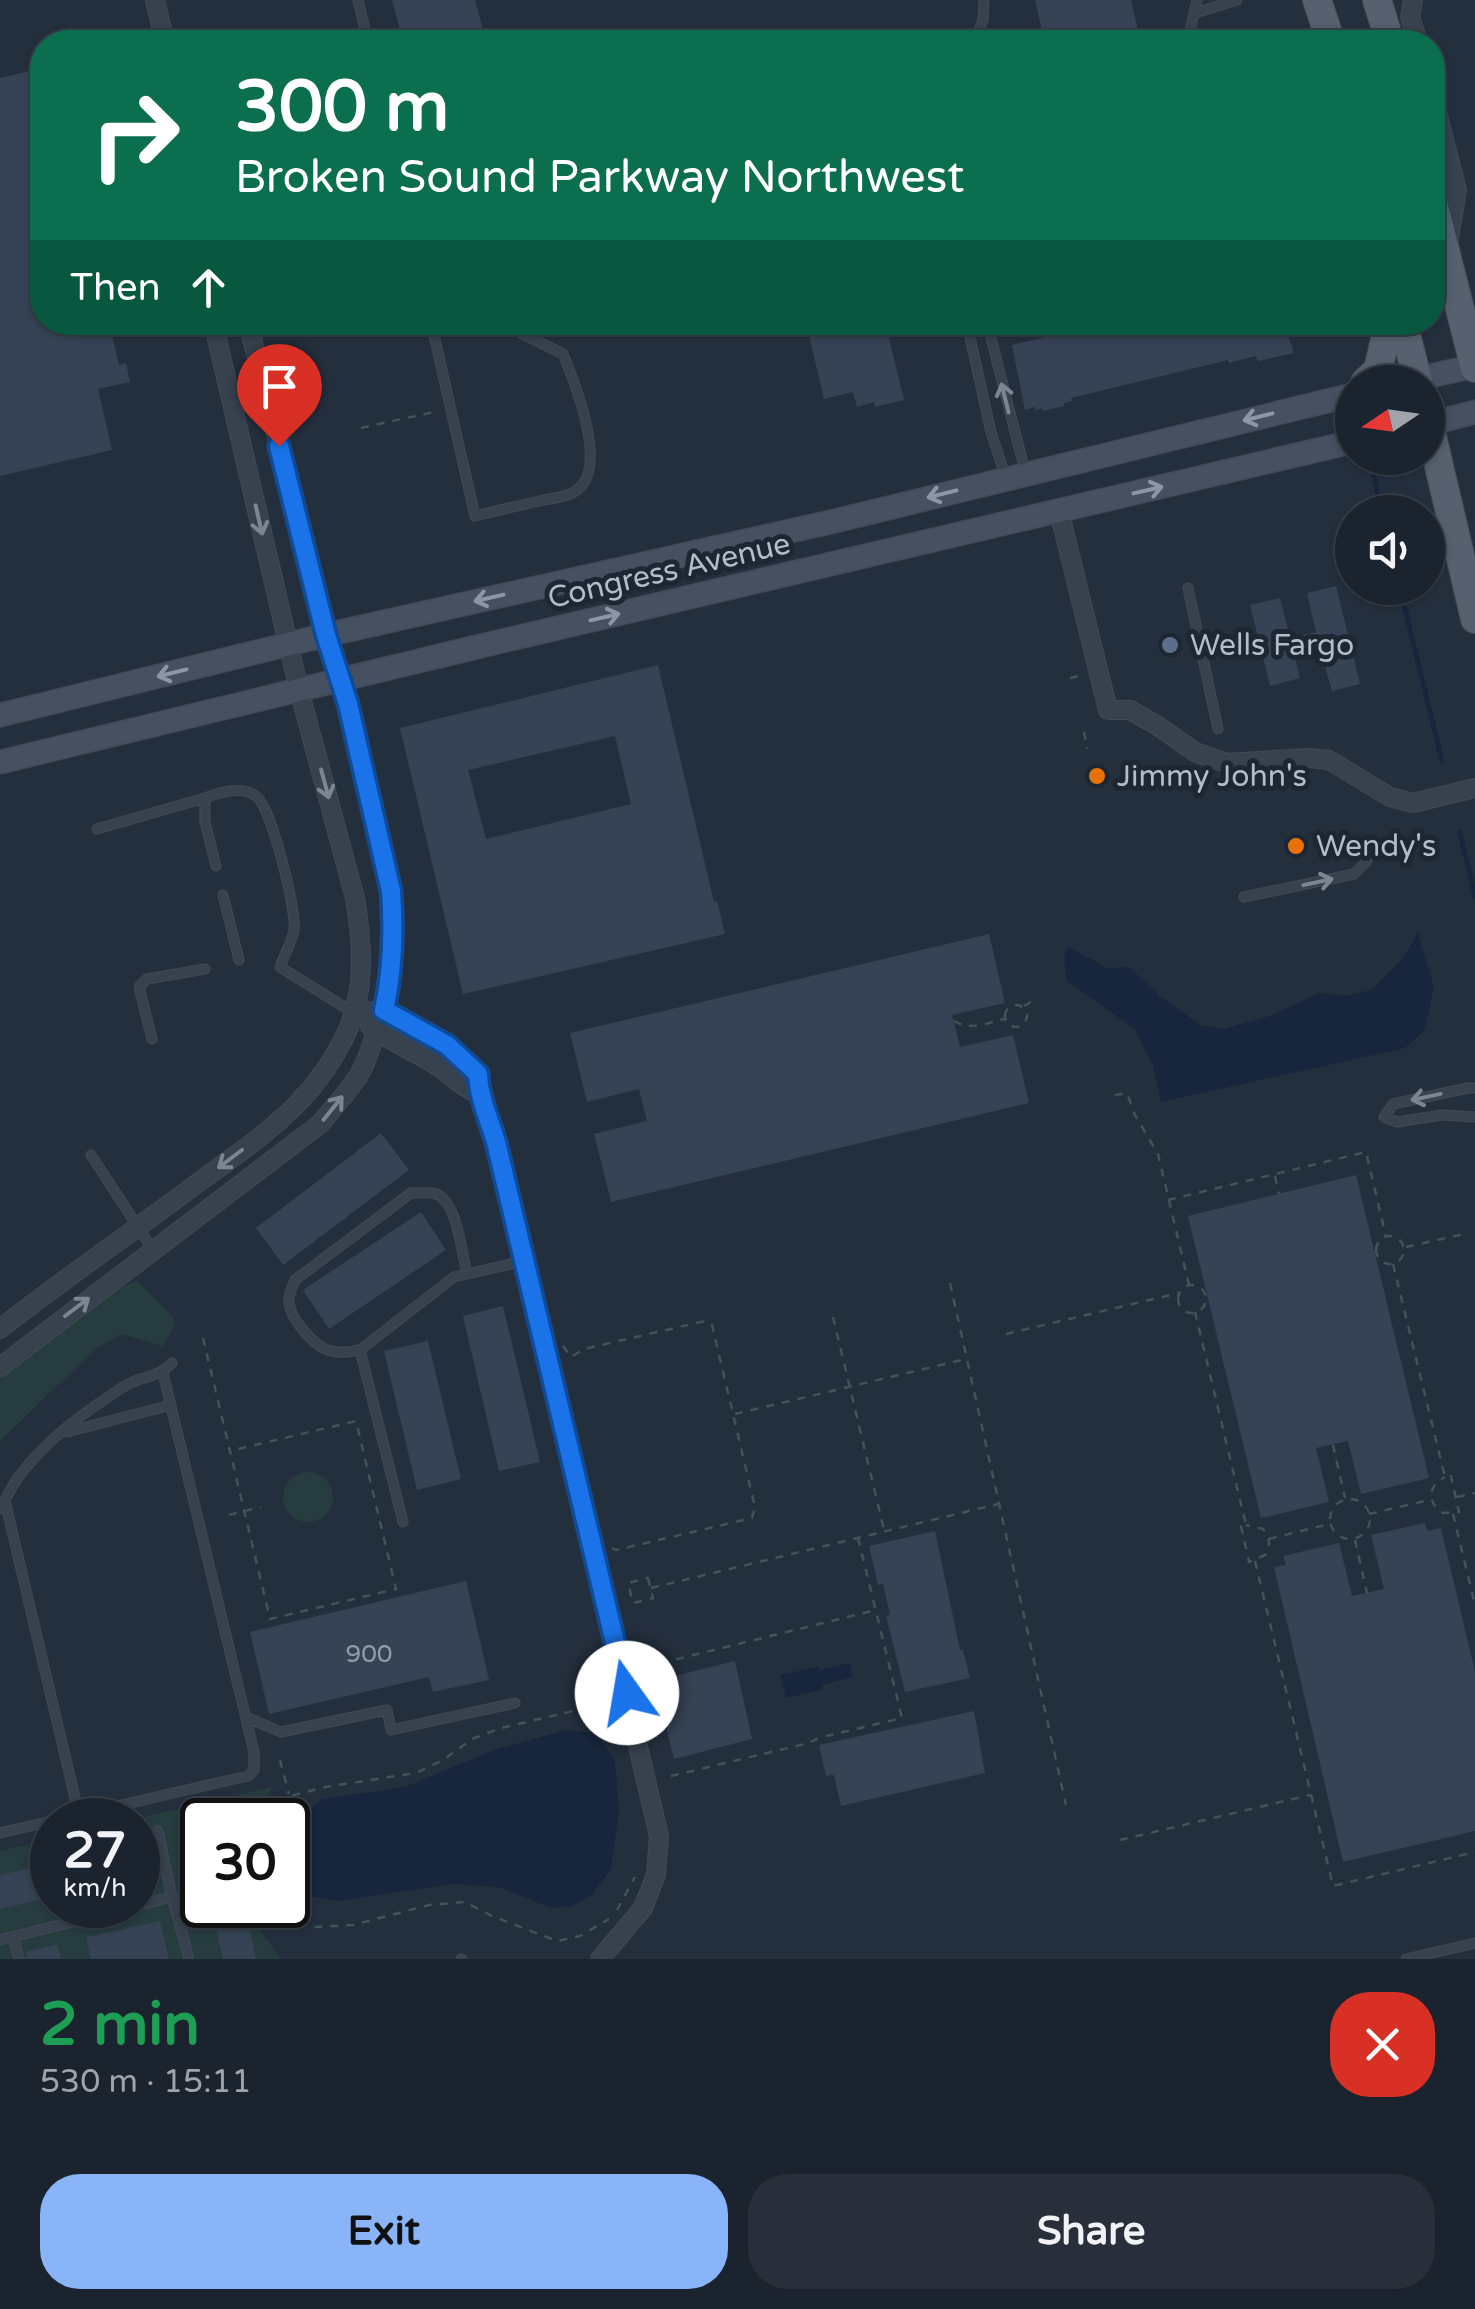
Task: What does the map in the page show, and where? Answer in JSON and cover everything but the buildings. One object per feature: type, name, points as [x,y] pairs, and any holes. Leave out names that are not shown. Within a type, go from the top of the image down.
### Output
[{"type":"main road","points":[[1377,0],[1386,30]]},
{"type":"main road","points":[[1315,2],[1326,30]]},
{"type":"main road","points":[[1445,250],[1475,367],[1445,374]]},
{"type":"main road","points":[[1379,365],[1386,335]]},
{"type":"main road","points":[[1405,335],[1410,365]]},
{"type":"main road","name":"Congress Avenue","points":[[0,714],[326,635],[834,521],[1335,399]]},
{"type":"main road","points":[[1445,418],[1475,412]]},
{"type":"main road","name":"Congress Avenue","points":[[0,762],[1335,446]]},
{"type":"main road","points":[[1441,475],[1475,619]]},
{"type":"street","points":[[154,0],[162,30]]},
{"type":"street","points":[[1413,0],[1410,17],[1414,30]]},
{"type":"street","points":[[1445,143],[1457,190],[1446,254]]},
{"type":"street","points":[[0,1329],[280,1122],[322,1078],[354,1013],[361,962],[355,898],[299,690],[217,335]]},
{"type":"street","points":[[0,1367],[320,1124],[357,1078],[370,1054],[384,1010],[392,963],[391,891],[348,704],[326,635],[251,335]]},
{"type":"street","points":[[1059,511],[1108,710],[1130,710],[1194,752],[1226,763],[1329,760],[1390,797],[1413,804],[1475,788]]},
{"type":"street","points":[[354,1013],[384,1010],[447,1045],[478,1074],[479,1094],[496,1142],[659,1836],[656,1875],[643,1908],[600,1959]]},
{"type":"street","points":[[354,1013],[397,1045],[479,1094]]},
{"type":"lane","points":[[358,0],[365,30]]},
{"type":"lane","points":[[979,30],[984,0]]},
{"type":"lane","points":[[1190,30],[1196,0]]},
{"type":"lane","points":[[1195,13],[1237,0]]},
{"type":"lane","points":[[434,335],[476,516],[572,494],[586,483],[591,460],[586,422],[573,378],[563,354],[525,335]]},
{"type":"lane","points":[[970,335],[991,432],[1016,476]]},
{"type":"lane","points":[[992,335],[1016,476]]},
{"type":"lane","points":[[1188,588],[1218,728]]},
{"type":"lane","points":[[96,828],[222,792],[240,790],[255,794],[265,806],[272,826],[292,906],[294,930],[280,968],[354,1013]]},
{"type":"lane","points":[[206,798],[204,822],[216,866]]},
{"type":"lane","points":[[1244,897],[1354,874],[1366,862],[1373,842]]},
{"type":"lane","points":[[223,896],[239,960]]},
{"type":"lane","points":[[152,1038],[142,982],[206,968]]},
{"type":"lane","points":[[1475,1088],[1393,1104],[1384,1117],[1398,1122],[1442,1115],[1475,1117]]},
{"type":"lane","points":[[92,1155],[153,1250]]},
{"type":"lane","points":[[467,1274],[454,1216],[446,1202],[438,1195],[412,1193],[296,1280],[289,1293],[289,1306],[318,1346],[339,1353],[360,1350],[454,1276],[467,1274],[524,1261]]},
{"type":"lane","points":[[360,1350],[403,1522]]},
{"type":"lane","points":[[75,1798],[2,1505],[20,1475],[60,1434],[126,1384],[163,1373],[172,1363]]},
{"type":"lane","points":[[153,1798],[248,1776],[254,1770],[255,1760],[163,1373]]},
{"type":"lane","points":[[60,1434],[171,1404]]},
{"type":"lane","points":[[246,1717],[281,1732],[387,1710],[391,1730],[514,1703]]},
{"type":"lane","points":[[0,1833],[30,1826]]},
{"type":"lane","points":[[160,1840],[189,1959]]},
{"type":"lane","points":[[0,1940],[172,1897]]},
{"type":"lane","points":[[13,1937],[19,1959]]},
{"type":"lane","points":[[1406,1959],[1475,1943]]},
{"type":"path","points":[[361,428],[450,408]]},
{"type":"path","points":[[1070,678],[1083,674]]},
{"type":"path","points":[[1084,732],[1087,749]]},
{"type":"path","points":[[1022,1006],[1028,1019],[1014,1028],[1006,1019],[1010,1007],[1037,998]]},
{"type":"path","points":[[954,1021],[970,1027],[1006,1019]]},
{"type":"path","points":[[1115,1095],[1127,1093],[1158,1154],[1189,1285]]},
{"type":"path","points":[[1168,1200],[1366,1152],[1386,1237]]},
{"type":"path","points":[[1274,1174],[1279,1194]]},
{"type":"path","points":[[1403,1248],[1468,1234]]},
{"type":"path","points":[[1386,1237],[1396,1238],[1403,1248],[1401,1258],[1393,1264],[1384,1263],[1376,1253],[1377,1245],[1386,1237]]},
{"type":"path","points":[[1393,1264],[1444,1478]]},
{"type":"path","points":[[950,1283],[1066,1805]]},
{"type":"path","points":[[1006,1334],[1180,1293],[1189,1285]]},
{"type":"path","points":[[1189,1285],[1202,1288],[1206,1297],[1196,1312]]},
{"type":"path","points":[[1180,1293],[1178,1302],[1183,1309],[1196,1312]]},
{"type":"path","points":[[1196,1312],[1246,1525]]},
{"type":"path","points":[[833,1317],[884,1532]]},
{"type":"path","points":[[560,1343],[572,1358],[584,1349],[704,1321],[712,1326],[755,1507],[752,1518],[612,1548]]},
{"type":"path","points":[[203,1338],[270,1619],[396,1589],[356,1421],[230,1451]]},
{"type":"path","points":[[733,1414],[967,1359]]},
{"type":"path","points":[[1333,1445],[1346,1499]]},
{"type":"path","points":[[1450,1476],[1459,1512],[1439,1511],[1431,1500],[1433,1486],[1444,1478],[1450,1476]]},
{"type":"path","points":[[1456,1498],[1475,1494]]},
{"type":"path","points":[[1346,1499],[1358,1500],[1367,1508],[1369,1526],[1360,1536],[1340,1536],[1330,1524],[1333,1508],[1346,1499]]},
{"type":"path","points":[[1369,1514],[1431,1500]]},
{"type":"path","points":[[650,1588],[999,1504]]},
{"type":"path","points":[[229,1515],[261,1507]]},
{"type":"path","points":[[1453,1513],[1475,1605]]},
{"type":"path","points":[[1269,1539],[1330,1524]]},
{"type":"path","points":[[1241,1526],[1263,1529],[1269,1539],[1265,1555],[1249,1562],[1241,1526]]},
{"type":"path","points":[[671,1776],[902,1718],[858,1538]]},
{"type":"path","points":[[1355,1538],[1368,1593]]},
{"type":"path","points":[[1255,1561],[1333,1886],[1475,1852]]},
{"type":"path","points":[[648,1578],[650,1588],[653,1598],[633,1603],[628,1583],[648,1578]]},
{"type":"path","points":[[645,1668],[876,1610]]},
{"type":"path","points":[[280,1760],[290,1796],[416,1774],[472,1739],[501,1728],[607,1703]]},
{"type":"path","points":[[1120,1840],[1311,1795]]},
{"type":"path","points":[[310,1925],[354,1925],[429,1904],[465,1902],[557,1942],[580,1936],[613,1916],[636,1874]]},
{"type":"green space","points":[[137,1281],[172,1316],[175,1326],[162,1346],[122,1334],[95,1349],[0,1441],[0,1378],[103,1293]]},
{"type":"green space","points":[[308,1472],[326,1479],[333,1497],[326,1515],[308,1522],[290,1515],[283,1497],[290,1479]]},
{"type":"green space","points":[[272,1787],[266,1798],[225,1798]]},
{"type":"green space","points":[[180,1809],[180,1928],[259,1928],[281,1959],[0,1959],[0,1851],[30,1844],[30,1928],[160,1928],[160,1813]]},
{"type":"water","points":[[1418,933],[1434,988],[1424,1031],[1405,1048],[1161,1102],[1153,1065],[1135,1029],[1067,981],[1064,960],[1067,946],[1107,968],[1129,967],[1200,1025],[1224,1029],[1270,1016],[1319,993],[1346,996],[1371,990],[1402,959]]},
{"type":"water","points":[[850,1663],[853,1677],[786,1698],[780,1675]]},
{"type":"water","points":[[566,1730],[597,1733],[615,1762],[619,1810],[611,1869],[591,1896],[572,1906],[551,1908],[498,1887],[453,1884],[338,1901],[310,1895],[310,1810],[322,1799],[405,1787],[497,1749]]},
{"type":"waterway","points":[[1373,475],[1378,495]]},
{"type":"waterway","points":[[1404,605],[1442,761]]},
{"type":"waterway","points":[[1460,833],[1475,896]]},
{"type":"place","name":"Wells Fargo","points":[[1170,645]]},
{"type":"place","name":"Jimmy John's","points":[[1097,776]]},
{"type":"place","name":"Wendy's","points":[[1296,846]]},
{"type":"route","points":[[279,446],[326,635],[348,704],[391,891],[392,963],[384,1010],[447,1045],[478,1074],[479,1094],[496,1142],[627,1693]]}]
